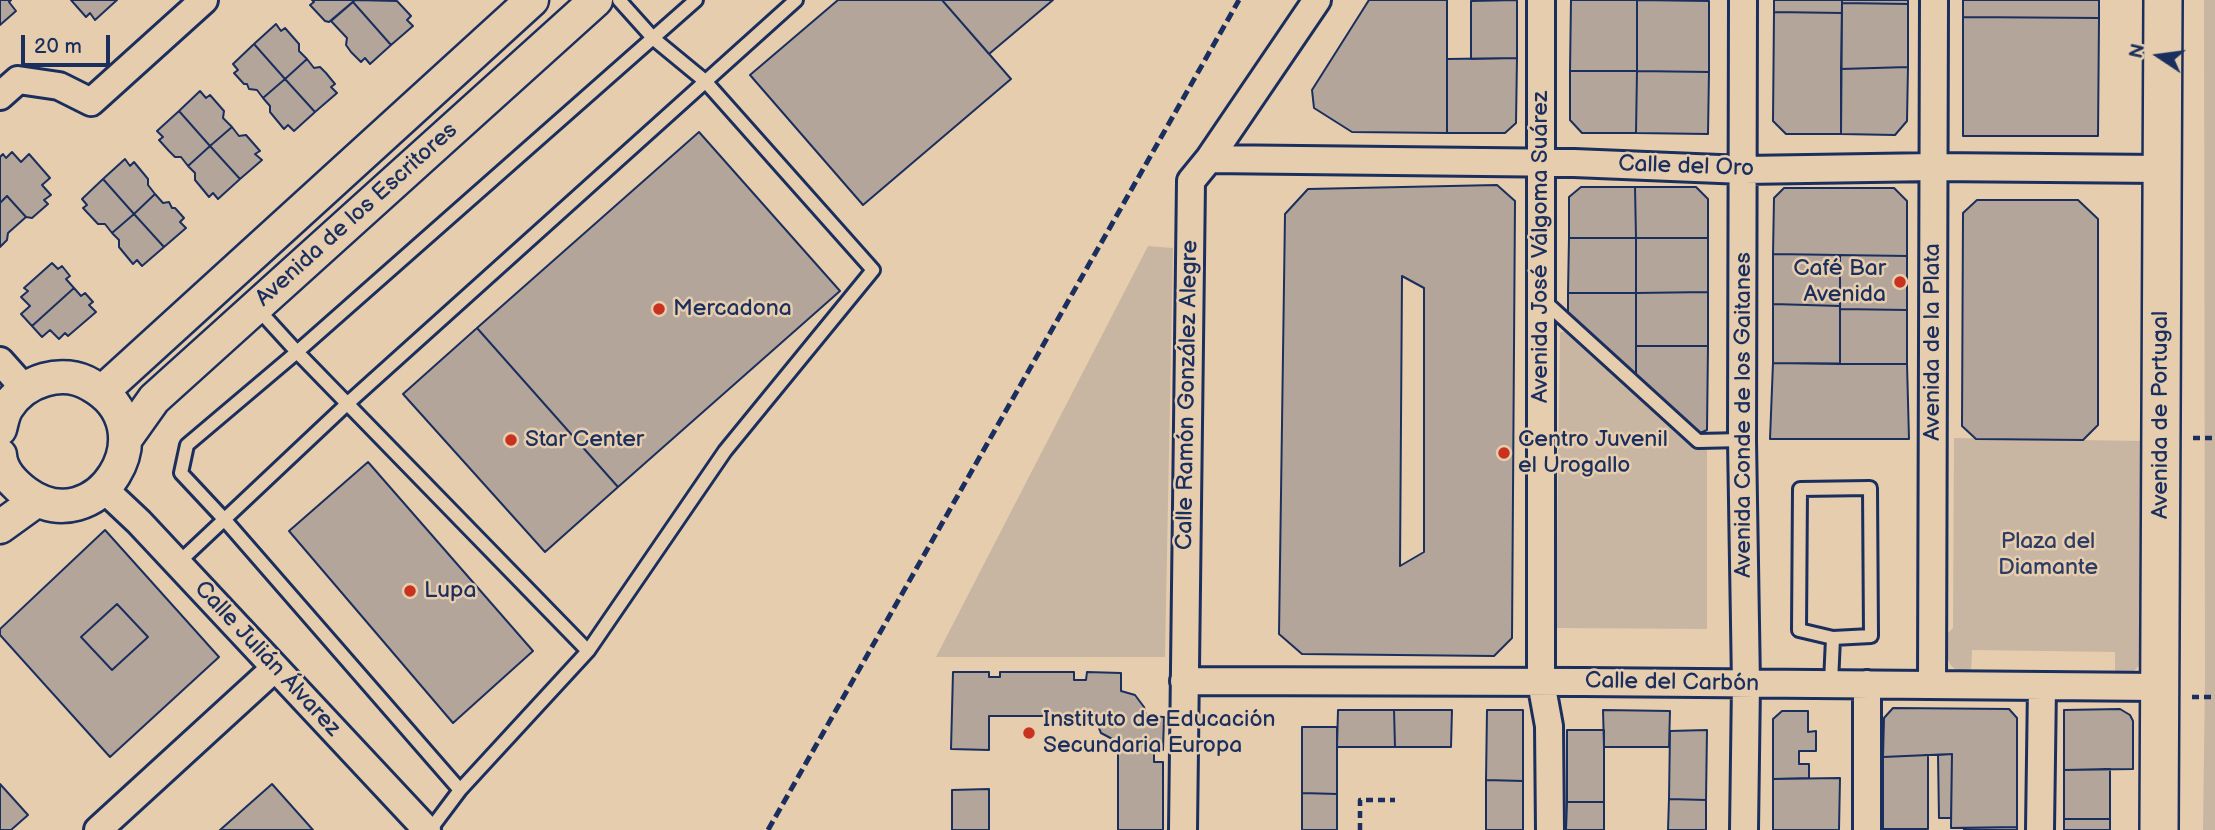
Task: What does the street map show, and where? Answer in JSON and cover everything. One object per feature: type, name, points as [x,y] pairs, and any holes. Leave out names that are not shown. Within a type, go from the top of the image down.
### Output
[{"type":"main road","name":"Avenida de Portugal","points":[[2159,830],[2163,0]]},
{"type":"street","points":[[0,96],[18,80],[59,86],[91,102],[204,0]]},
{"type":"street","name":"Avenida de los Escritores","points":[[103,391],[532,0]]},
{"type":"street","name":"Avenida de los Escritores","points":[[127,437],[154,399],[596,0]]},
{"type":"street","name":"Calle Ramón González Alegre","points":[[1183,830],[1191,181],[1209,159],[1317,0]]},
{"type":"street","name":"Avenida José Válgoma Suárez","points":[[1541,0],[1541,682],[1549,726],[1549,830]]},
{"type":"street","name":"Avenida Conde de los Gaitanes","points":[[1743,0],[1742,440],[1746,684],[1744,830]]},
{"type":"street","name":"Avenida de la Plata","points":[[1932,685],[1934,0]]},
{"type":"street","name":"Calle del Oro","points":[[1209,159],[1541,163],[1744,170],[1934,167],[2162,169]]},
{"type":"street","points":[[0,361],[25,388]]},
{"type":"street","points":[[0,429],[7,408],[25,388],[44,380],[65,377],[85,381],[103,391],[120,412],[127,437],[121,466],[105,489],[84,502],[60,506],[36,500],[14,485],[0,462],[0,455]]},
{"type":"street","name":"Calle Julián Álvarez","points":[[105,489],[429,830]]},
{"type":"street","points":[[0,527],[36,500]]},
{"type":"street","points":[[109,827],[275,668]]},
{"type":"street","name":"Calle del Carbón","points":[[1184,681],[2160,687]]},
{"type":"street","points":[[1867,684],[1867,830]]},
{"type":"street","points":[[2040,830],[2042,685]]},
{"type":"lane","points":[[429,830],[460,790],[588,651],[725,451],[873,270],[705,81],[654,39],[619,0]]},
{"type":"lane","points":[[460,790],[181,473],[187,445],[297,352],[696,0]]},
{"type":"lane","points":[[177,564],[348,403],[796,0]]},
{"type":"lane","points":[[1542,299],[1698,440],[1742,440]]},
{"type":"lane","points":[[256,307],[588,651]]},
{"type":"lane","points":[[1870,488],[1871,636],[1833,638],[1799,630],[1800,489],[1870,488]]},
{"type":"lane","points":[[1831,683],[1833,638]]},
{"type":"path","points":[[1360,830],[1360,800],[1395,800]]},
{"type":"green space","points":[[2204,0],[2215,0],[2215,830],[2203,830]]},
{"type":"green space","points":[[1148,246],[1173,248],[1165,657],[936,657]]},
{"type":"green space","points":[[1560,332],[1570,332],[1707,447],[1707,629],[1556,628]]},
{"type":"green space","name":"Plaza del Diamante","points":[[1954,438],[2143,441],[2143,656],[2133,671],[2115,675],[2115,652],[1972,650],[1971,673],[1952,667],[1947,656],[1945,636],[1953,628]]},
{"type":"building","points":[[0,0],[11,0],[9,2],[16,11],[0,25]]},
{"type":"building","points":[[71,0],[117,0],[95,20],[90,13],[86,17]]},
{"type":"building","points":[[312,0],[355,0],[329,22],[310,5],[314,2]]},
{"type":"building","points":[[838,0],[942,0],[1011,79],[863,205],[750,75]]},
{"type":"building","points":[[942,0],[1053,0],[989,54]]},
{"type":"building","points":[[1369,0],[1447,0],[1447,133],[1352,132],[1314,108],[1312,90]]},
{"type":"building","points":[[1517,0],[1517,58],[1471,59],[1471,1]]},
{"type":"building","points":[[1571,0],[1637,0],[1637,71],[1570,71]]},
{"type":"building","points":[[1637,0],[1709,1],[1709,72],[1637,71]]},
{"type":"building","points":[[1774,0],[1842,0],[1842,13],[1774,12]]},
{"type":"building","points":[[1842,0],[1908,0],[1908,4],[1842,3]]},
{"type":"building","points":[[1963,0],[2099,0],[2099,18],[1963,17]]},
{"type":"building","points":[[397,1],[411,16],[407,20],[413,26],[391,45],[353,2]]},
{"type":"building","points":[[353,2],[391,45],[370,64],[365,58],[361,62],[351,52],[346,45],[347,38],[331,21]]},
{"type":"building","points":[[1842,3],[1908,4],[1908,67],[1841,69]]},
{"type":"building","points":[[1774,12],[1842,13],[1841,134],[1786,134],[1773,121]]},
{"type":"building","points":[[1963,17],[2099,18],[2098,136],[1963,136]]},
{"type":"building","points":[[276,24],[281,31],[285,28],[299,44],[299,51],[307,59],[285,79],[254,44]]},
{"type":"building","points":[[254,44],[285,79],[263,98],[257,90],[249,89],[234,73],[238,70],[233,64]]},
{"type":"building","points":[[1517,58],[1516,123],[1505,133],[1447,133],[1447,59]]},
{"type":"building","points":[[307,59],[314,68],[320,67],[326,73],[335,84],[331,87],[337,93],[315,112],[285,79]]},
{"type":"building","points":[[1908,67],[1907,121],[1895,135],[1841,134],[1841,69]]},
{"type":"building","points":[[1570,71],[1637,71],[1636,133],[1582,133],[1570,120]]},
{"type":"building","points":[[1637,71],[1709,72],[1708,134],[1636,133]]},
{"type":"building","points":[[285,79],[315,112],[294,131],[288,125],[284,129],[263,98]]},
{"type":"building","points":[[200,91],[206,98],[210,95],[224,111],[223,118],[232,127],[210,146],[179,111]]},
{"type":"building","points":[[179,111],[210,146],[188,166],[159,140],[163,137],[157,131]]},
{"type":"building","points":[[232,127],[239,136],[246,135],[260,151],[255,154],[262,160],[240,179],[210,146]]},
{"type":"building","name":"Mercadona","points":[[699,132],[840,291],[618,487],[477,328]]},
{"type":"building","points":[[210,146],[240,179],[218,199],[213,193],[209,197],[188,166]]},
{"type":"building","points":[[12,152],[21,162],[29,154],[50,178],[42,185],[51,195],[44,200],[48,204],[32,218],[26,217],[7,196],[0,203],[0,157],[3,154],[6,158]]},
{"type":"building","points":[[125,159],[130,166],[134,162],[148,179],[148,185],[155,194],[134,214],[103,179]]},
{"type":"building","points":[[103,179],[134,214],[112,233],[105,224],[98,224],[83,208],[87,205],[82,199]]},
{"type":"building","points":[[1497,185],[1515,201],[1512,638],[1494,656],[1302,654],[1279,634],[1285,214],[1308,189]],"holes":[[[1402,276],[1424,288],[1424,552],[1400,566]]]},
{"type":"building","points":[[1581,187],[1635,187],[1636,238],[1569,238],[1569,197]]},
{"type":"building","points":[[1635,187],[1696,187],[1708,199],[1708,238],[1636,238]]},
{"type":"building","points":[[1784,188],[1894,188],[1907,201],[1907,256],[1773,254],[1774,198]]},
{"type":"building","points":[[155,194],[163,203],[169,202],[172,208],[175,208],[184,218],[180,222],[186,228],[164,247],[134,214]]},
{"type":"building","points":[[7,196],[26,217],[8,233],[7,240],[0,247],[0,203]]},
{"type":"building","points":[[1977,200],[2078,200],[2098,219],[2098,425],[2083,440],[1976,439],[1962,426],[1963,213]]},
{"type":"building","points":[[134,214],[164,247],[142,266],[137,260],[133,264],[112,233]]},
{"type":"building","points":[[1569,238],[1636,238],[1636,293],[1568,293]]},
{"type":"building","points":[[1636,238],[1708,238],[1708,292],[1636,293]]},
{"type":"building","points":[[1773,254],[1840,255],[1840,306],[1773,304]]},
{"type":"building","points":[[1840,255],[1907,256],[1907,310],[1840,309]]},
{"type":"building","points":[[52,263],[58,269],[62,266],[70,276],[66,279],[74,288],[32,326],[21,314],[30,306],[21,297],[28,291],[24,288]]},
{"type":"building","points":[[74,288],[81,296],[85,293],[93,302],[89,305],[96,312],[68,336],[65,333],[59,339],[50,330],[42,337],[32,326]]},
{"type":"building","points":[[1708,292],[1708,346],[1636,346],[1636,293]]},
{"type":"building","points":[[1568,293],[1636,293],[1636,378],[1568,317]]},
{"type":"building","points":[[1773,304],[1840,306],[1840,364],[1773,363]]},
{"type":"building","points":[[1840,309],[1907,310],[1907,364],[1840,364]]},
{"type":"building","name":"Star Center","points":[[477,328],[618,487],[545,552],[403,394]]},
{"type":"building","points":[[1636,346],[1708,346],[1707,430],[1698,434],[1636,378]]},
{"type":"building","points":[[1773,363],[1907,364],[1909,439],[1770,439]]},
{"type":"building","name":"Lupa","points":[[368,462],[533,651],[453,723],[289,531]]},
{"type":"building","points":[[105,530],[219,657],[110,757],[0,635],[0,629]],"holes":[[[117,604],[148,637],[112,670],[81,637]]]},
{"type":"building","points":[[117,604],[148,637],[112,670],[81,637]]},
{"type":"building","points":[[953,672],[989,672],[989,677],[1000,677],[1000,672],[1074,672],[1074,680],[1086,680],[1087,672],[1121,673],[1121,691],[1135,695],[1144,707],[1146,716],[1164,717],[1163,750],[1154,750],[1154,762],[1163,762],[1163,830],[1118,830],[1118,742],[1101,733],[1094,716],[989,716],[989,750],[951,749]]},
{"type":"building","points":[[1893,708],[2009,709],[2017,718],[2017,827],[1951,828],[1952,754],[1883,757],[1884,718]]},
{"type":"building","points":[[2120,709],[2130,715],[2133,721],[2133,769],[2064,770],[2064,710]]},
{"type":"building","points":[[1338,710],[1394,710],[1395,747],[1337,747]]},
{"type":"building","points":[[1394,710],[1452,710],[1451,747],[1395,747]]},
{"type":"building","points":[[1487,710],[1523,710],[1523,781],[1486,780]]},
{"type":"building","points":[[1603,710],[1670,711],[1669,747],[1604,747]]},
{"type":"building","points":[[1782,711],[1808,711],[1808,732],[1816,731],[1816,751],[1799,751],[1799,764],[1809,764],[1809,778],[1773,779],[1773,719]]},
{"type":"building","points":[[1302,727],[1337,727],[1337,794],[1302,793]]},
{"type":"building","points":[[1567,730],[1604,730],[1604,802],[1567,802]]},
{"type":"building","points":[[1707,730],[1706,800],[1669,799],[1670,731]]},
{"type":"building","points":[[1952,754],[1951,818],[1939,818],[1938,755]]},
{"type":"building","points":[[1928,755],[1928,829],[1883,829],[1883,757]]},
{"type":"building","points":[[2110,769],[2110,819],[2064,819],[2064,770]]},
{"type":"building","points":[[1840,778],[1839,830],[1773,830],[1773,779]]},
{"type":"building","points":[[1486,780],[1523,781],[1523,830],[1486,830]]},
{"type":"building","points":[[0,784],[28,815],[11,830],[0,830]]},
{"type":"building","points":[[272,784],[313,830],[220,830]]},
{"type":"building","points":[[989,789],[989,830],[952,830],[952,790]]},
{"type":"building","points":[[1302,793],[1337,794],[1337,830],[1302,830]]},
{"type":"building","points":[[1669,799],[1706,800],[1706,830],[1668,830]]},
{"type":"building","points":[[1567,802],[1604,802],[1604,830],[1566,830]]},
{"type":"building","points":[[2064,819],[2110,819],[2110,830],[2064,830]]},
{"type":"building","points":[[2017,827],[2017,830],[1964,830],[1964,828]]},
{"type":"railway","points":[[768,830],[1239,0]]},
{"type":"place","name":"Café Bar Avenida","points":[[1900,282]]},
{"type":"place","name":"Mercadona","points":[[659,309]]},
{"type":"place","name":"Star Center","points":[[511,440]]},
{"type":"place","name":"Centro Juvenil el Urogallo","points":[[1504,453]]},
{"type":"place","name":"Lupa","points":[[410,591]]},
{"type":"place","name":"Instituto de Educación Secundaria Europa","points":[[1029,733]]}]
